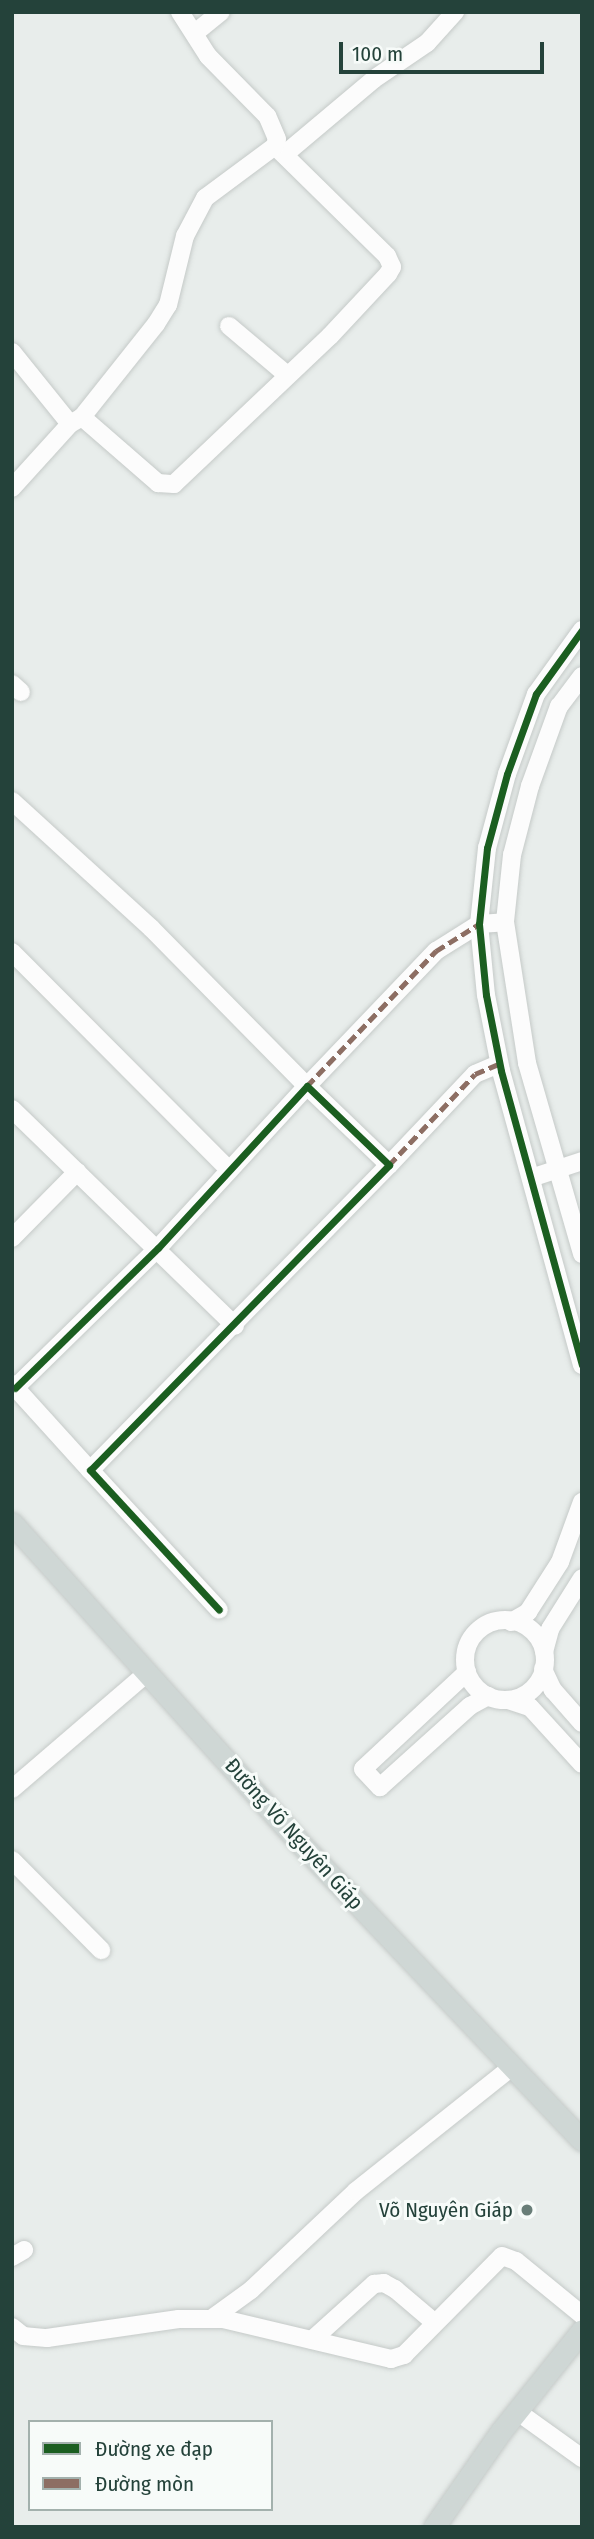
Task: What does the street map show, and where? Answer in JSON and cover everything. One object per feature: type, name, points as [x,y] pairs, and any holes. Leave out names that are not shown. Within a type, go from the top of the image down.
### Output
[{"type":"main road","name":"Đường Võ Nguyên Giáp","points":[[12,1523],[297,1840],[582,2140]]},
{"type":"main road","points":[[434,2527],[502,2430],[582,2330]]},
{"type":"street","points":[[12,352],[76,421],[158,483],[174,484],[286,374],[330,336],[392,267],[387,256],[280,150],[267,116],[208,56],[196,32],[180,12]]},
{"type":"street","points":[[196,32],[221,12]]},
{"type":"street","points":[[12,488],[76,421],[168,305],[185,236],[205,198],[280,150],[427,43],[455,12]]},
{"type":"street","points":[[229,326],[286,374]]},
{"type":"street","points":[[582,630],[536,694],[507,774],[487,848],[479,924],[499,1064],[582,1365]]},
{"type":"street","points":[[582,676],[559,706],[530,786],[512,855],[505,922],[527,1063],[582,1254]]},
{"type":"street","points":[[12,801],[152,928],[307,1086],[389,1165]]},
{"type":"street","points":[[219,1610],[14,1386],[158,1248],[228,1169],[436,951],[479,924],[505,922]]},
{"type":"street","points":[[12,952],[228,1169]]},
{"type":"street","points":[[89,1470],[235,1326],[475,1074],[499,1064]]},
{"type":"street","points":[[12,1109],[158,1248],[235,1326]]},
{"type":"street","points":[[531,1178],[582,1161]]},
{"type":"street","points":[[12,1238],[77,1172]]},
{"type":"street","points":[[511,1622],[528,1612],[560,1562],[582,1502]]},
{"type":"street","points":[[508,1700],[533,1690],[550,1629],[582,1578]]},
{"type":"street","points":[[582,1723],[553,1690],[530,1630],[511,1622],[494,1622],[473,1636],[465,1659],[467,1672],[488,1696],[530,1707],[582,1765]]},
{"type":"street","points":[[467,1672],[363,1769],[380,1787],[470,1706],[488,1696]]},
{"type":"street","points":[[12,1789],[148,1673]]},
{"type":"street","points":[[12,1860],[101,1951]]},
{"type":"street","points":[[211,2319],[251,2290],[356,2191],[512,2067]]},
{"type":"street","points":[[12,2327],[23,2336],[47,2338],[179,2319],[211,2319],[391,2359],[404,2356],[502,2256],[516,2262],[582,2315]]},
{"type":"street","points":[[312,2340],[374,2284],[384,2283],[395,2289],[435,2323]]},
{"type":"street","points":[[518,2412],[582,2458]]},
{"type":"marked path","points":[[307,1086],[436,951],[479,924]]},
{"type":"marked path","points":[[389,1165],[475,1074],[499,1064]]},
{"type":"cycle path","points":[[582,630],[536,694],[507,774],[487,848],[479,924],[486,995],[501,1071],[582,1365]]},
{"type":"cycle path","points":[[15,1388],[158,1248],[307,1086],[389,1165],[90,1470],[219,1610]]},
{"type":"place","name":"Võ Nguyên Giáp","points":[[527,2210]]}]
